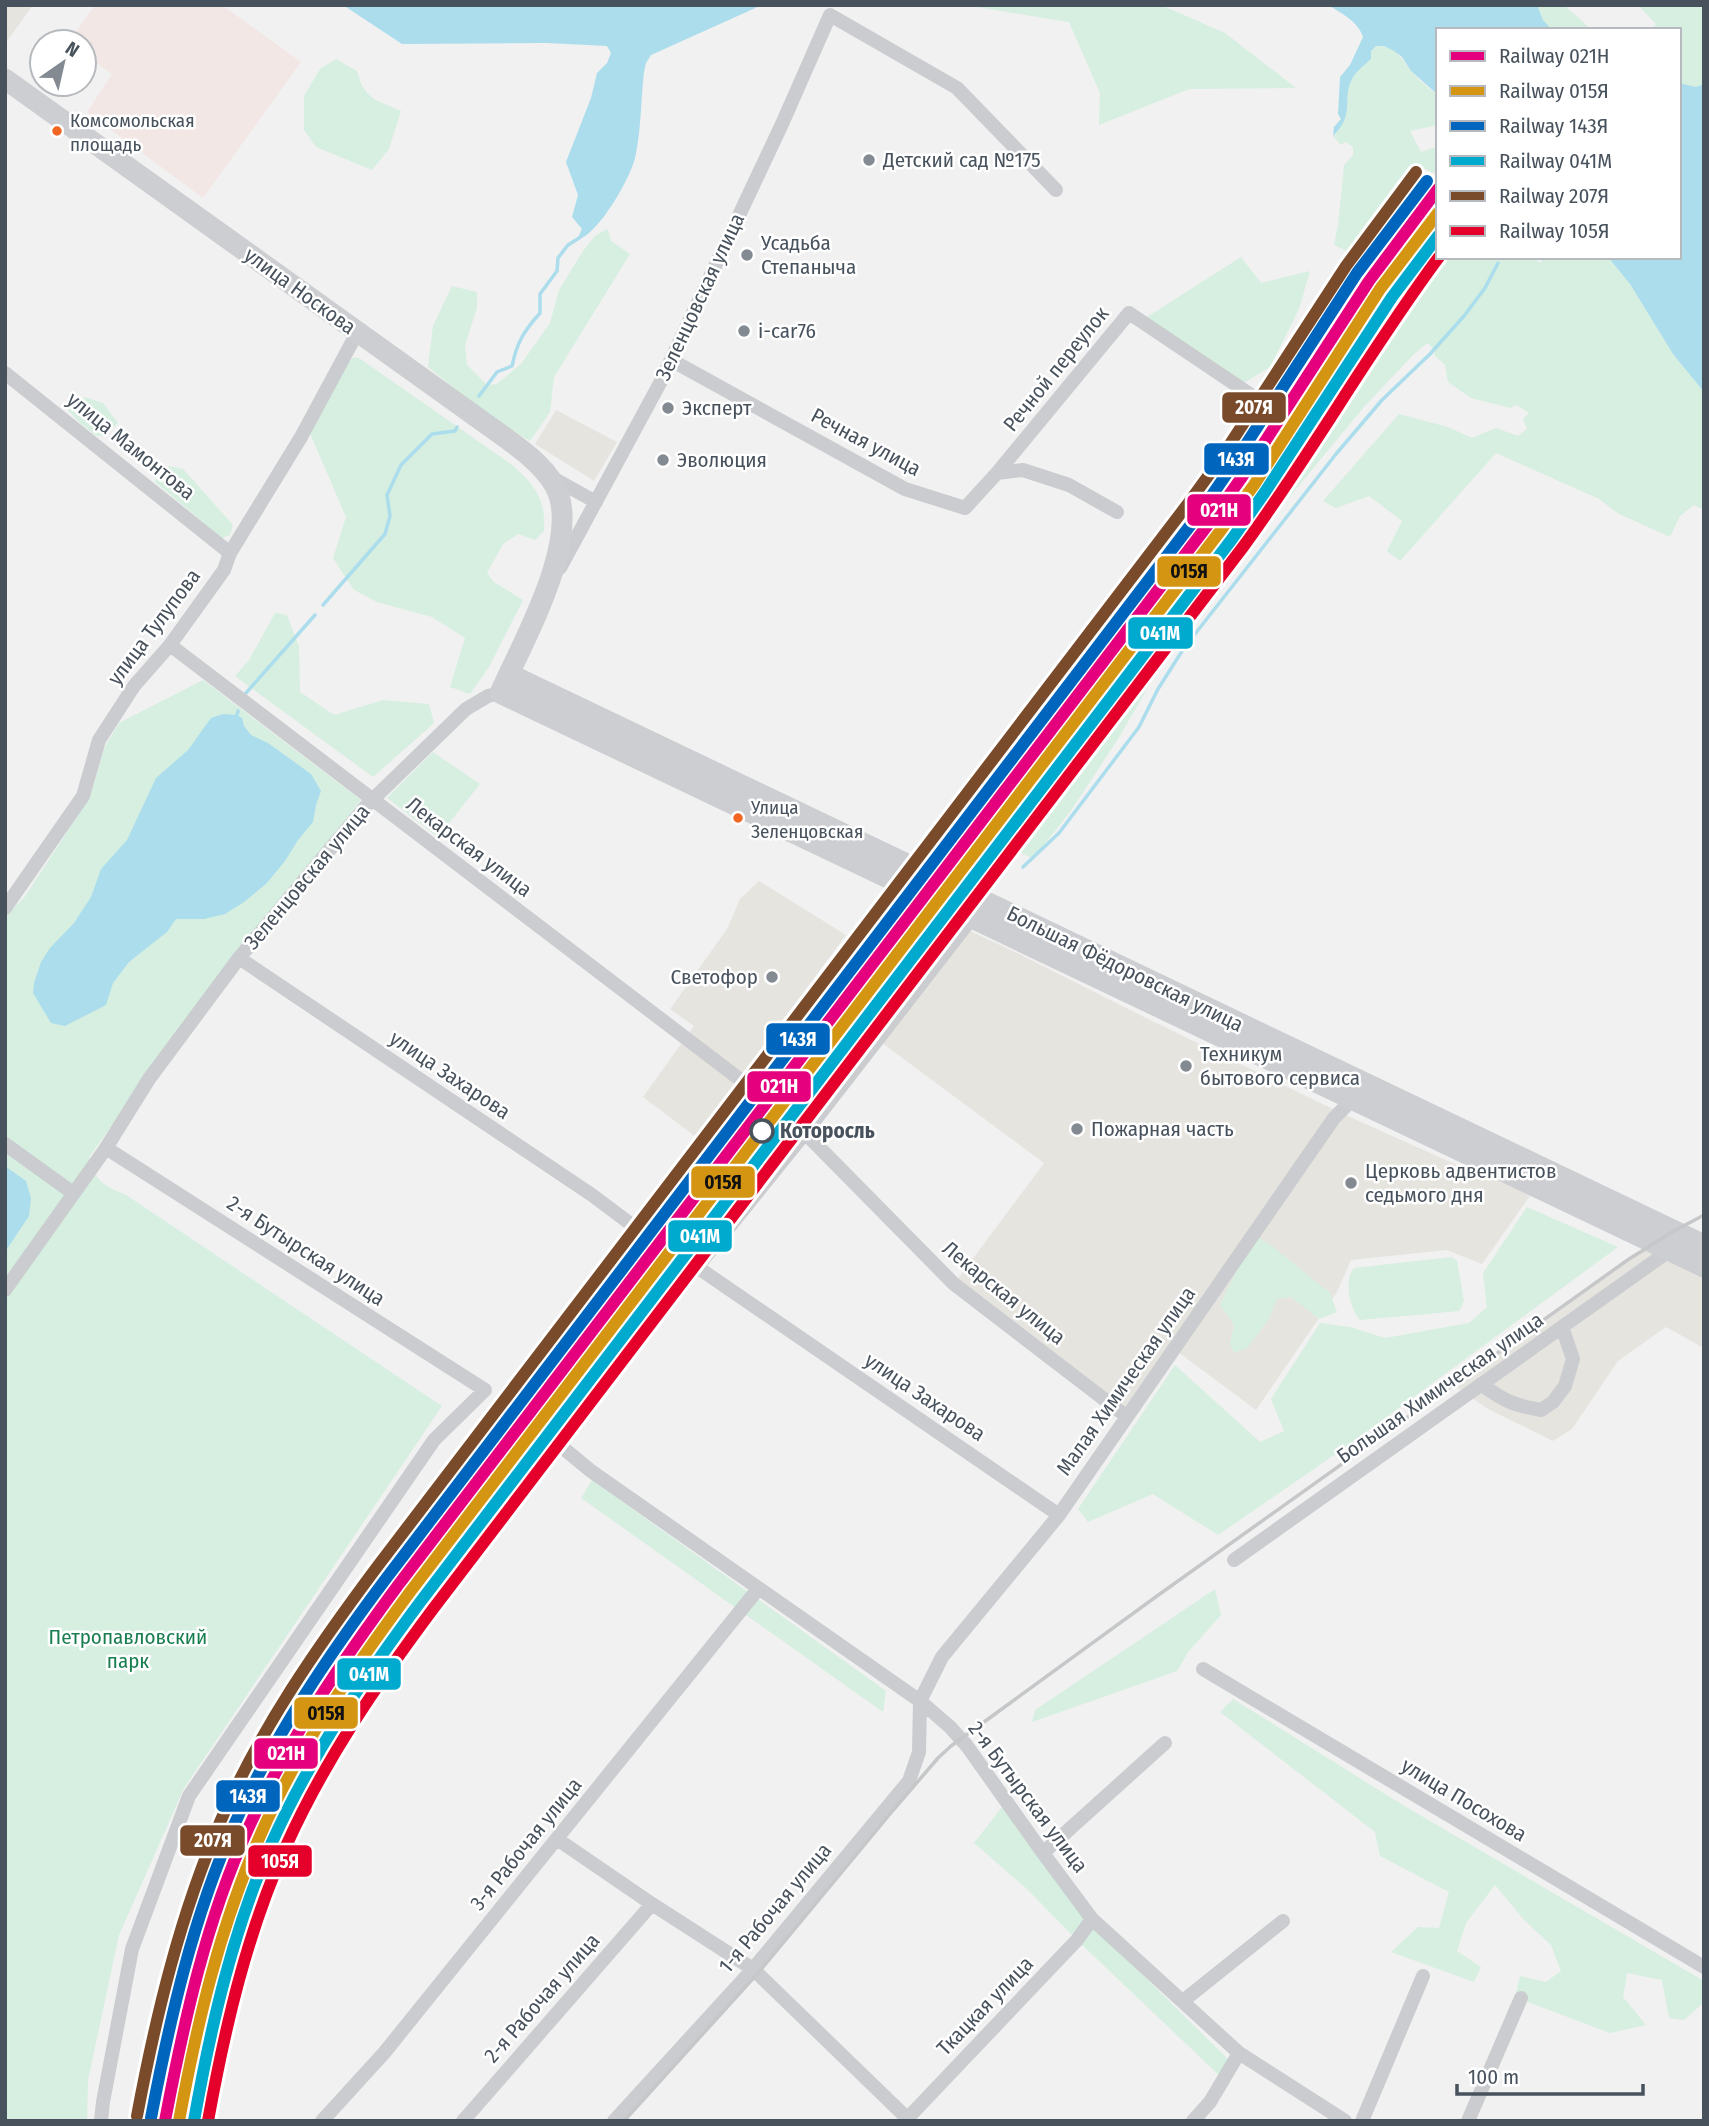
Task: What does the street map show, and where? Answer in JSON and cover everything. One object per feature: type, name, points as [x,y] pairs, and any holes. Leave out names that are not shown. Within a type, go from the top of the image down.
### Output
[{"type":"main road","name":"улица Носкова","points":[[5,79],[513,444],[543,470]]},
{"type":"main road","name":"Зеленцовская улица","points":[[505,683],[570,532],[557,491],[543,470]]},
{"type":"main road","name":"Большая Фёдоровская улица","points":[[505,683],[972,918],[1704,1245]]},
{"type":"main road","name":"Большая Фёдоровская улица","points":[[505,683],[1360,1092],[1704,1267]]},
{"type":"street","name":"Зеленцовская улица","points":[[570,532],[596,502],[649,405],[782,124],[830,15],[957,89],[1056,190]]},
{"type":"street","name":"Речной переулок","points":[[998,473],[1129,313],[1257,399]]},
{"type":"street","name":"улица Тулупова","points":[[5,908],[83,796],[99,740],[134,686],[170,645],[224,569],[230,552],[301,437],[357,332]]},
{"type":"street","name":"Речная улица","points":[[671,360],[905,489],[965,508],[998,473]]},
{"type":"street","name":"улица Мамонтова","points":[[5,373],[230,552]]},
{"type":"street","name":"улица Носкова","points":[[543,470],[596,502]]},
{"type":"street","points":[[998,473],[1023,470],[1069,485],[1116,512]]},
{"type":"street","name":"Лекарская улица","points":[[170,645],[742,1081]]},
{"type":"street","name":"Зеленцовская улица","points":[[5,1290],[106,1148],[149,1079],[239,958],[373,800],[466,709],[505,683]]},
{"type":"street","points":[[697,1267],[972,918]]},
{"type":"street","name":"улица Захарова","points":[[239,958],[592,1195],[636,1228]]},
{"type":"street","name":"Малая Химическая улица","points":[[920,1701],[942,1657],[1059,1515],[1335,1118],[1360,1092]]},
{"type":"street","name":"Лекарская улица","points":[[805,1133],[954,1284],[1126,1416]]},
{"type":"street","points":[[5,1144],[73,1193]]},
{"type":"street","name":"2-я Бутырская улица","points":[[101,2121],[132,1949],[188,1796],[434,1440],[485,1390],[106,1148]]},
{"type":"street","name":"Большая Химическая улица","points":[[1234,1560],[1670,1251]]},
{"type":"street","name":"улица Захарова","points":[[697,1267],[1059,1515]]},
{"type":"street","name":"2-я Бутырская улица","points":[[697,1267],[634,1338],[578,1408],[557,1443],[591,1471],[920,1701],[961,1738],[1093,1919],[1239,2053],[1345,2121]]},
{"type":"street","points":[[1481,1384],[1501,1399],[1517,1405],[1541,1410],[1553,1402],[1565,1386],[1573,1359],[1562,1327]]},
{"type":"street","name":"3-я Рабочая улица","points":[[322,2121],[384,2053],[758,1589]]},
{"type":"street","name":"улица Посохова","points":[[1203,1669],[1704,1967]]},
{"type":"street","name":"1-я Рабочая улица","points":[[614,2121],[753,1969],[909,1781],[919,1752],[920,1701]]},
{"type":"street","points":[[1043,1853],[1165,1743]]},
{"type":"street","points":[[557,1839],[753,1969],[908,2120]]},
{"type":"street","name":"2-я Рабочая улица","points":[[463,2121],[652,1904]]},
{"type":"street","name":"Ткацкая улица","points":[[908,2120],[1077,1940],[1093,1919]]},
{"type":"street","points":[[1183,2001],[1283,1921]]},
{"type":"street","points":[[1362,2121],[1423,1976]]},
{"type":"street","points":[[1468,2121],[1521,1998]]},
{"type":"street","points":[[1193,2121],[1210,2102],[1239,2053]]},
{"type":"shaded area","points":[[5,5],[33,5],[5,44]]},
{"type":"shaded area","points":[[95,5],[222,5],[301,62],[203,198],[87,112],[112,74],[98,64],[98,28],[79,28]]},
{"type":"shaded area","points":[[556,410],[617,442],[594,481],[535,444]]},
{"type":"shaded area","points":[[759,881],[846,935],[696,1137],[643,1097],[694,1026],[670,1009],[727,929],[740,899]]},
{"type":"shaded area","points":[[964,928],[1339,1112],[1468,1170],[1532,1193],[1482,1264],[1447,1250],[1351,1260],[1337,1292],[1256,1410],[1174,1349],[1126,1416],[954,1284],[1044,1163],[878,1040]]},
{"type":"shaded area","points":[[1647,1248],[1704,1275],[1704,1348],[1666,1327],[1618,1361],[1572,1429],[1553,1441],[1488,1409],[1454,1386]]},
{"type":"green space","points":[[963,5],[1161,5],[1225,33],[1296,88],[1189,89],[1099,125],[1100,93],[1069,22]]},
{"type":"green space","points":[[1537,5],[1564,5],[1590,28],[1550,28],[1543,20]]},
{"type":"green space","points":[[1638,5],[1704,5],[1704,84],[1696,87],[1681,83],[1681,28],[1653,28],[1656,24]]},
{"type":"green space","points":[[1376,46],[1389,48],[1436,93],[1436,125],[1410,131],[1421,152],[1436,147],[1436,174],[1421,167],[1420,179],[1404,195],[1381,232],[1351,253],[1334,245],[1344,165],[1353,155],[1353,147],[1346,142],[1341,145],[1333,136],[1342,122],[1352,79],[1371,59],[1371,51]]},
{"type":"green space","points":[[336,59],[357,71],[363,88],[372,97],[401,111],[389,149],[372,170],[316,147],[304,130],[304,96],[320,69]]},
{"type":"green space","points":[[608,229],[611,241],[630,254],[554,377],[550,412],[530,441],[489,416],[428,367],[433,326],[452,286],[477,292],[477,308],[465,345],[467,365],[487,385],[497,384],[521,364],[550,323],[559,290],[583,251],[596,235]]},
{"type":"green space","points":[[1241,257],[1261,283],[1310,271],[1299,309],[1270,367],[1232,390],[1147,317]]},
{"type":"green space","points":[[1436,258],[1536,259],[1542,263],[1541,259],[1610,259],[1630,284],[1673,354],[1704,392],[1704,510],[1694,505],[1680,516],[1670,537],[1619,514],[1599,499],[1496,453],[1400,561],[1387,551],[1402,521],[1369,496],[1336,508],[1323,501],[1399,414],[1448,427],[1472,438],[1496,428],[1518,436],[1527,429],[1523,419],[1529,413],[1517,405],[1510,408],[1471,398],[1448,382],[1445,365],[1427,343],[1364,407],[1242,554],[1162,663],[1118,739],[1072,809],[1033,859],[997,840],[1298,450],[1348,374]]},
{"type":"green space","points":[[355,357],[512,465],[533,486],[541,501],[544,531],[535,540],[518,534],[503,544],[487,573],[494,582],[523,600],[489,667],[470,694],[450,687],[465,638],[432,617],[377,602],[354,590],[333,558],[346,517],[309,431],[351,359]]},
{"type":"green space","points":[[85,397],[103,403],[118,423],[105,435],[97,436],[65,407]]},
{"type":"green space","points":[[169,466],[183,469],[233,525],[230,535],[222,538],[155,482]]},
{"type":"green space","points":[[275,613],[287,615],[299,647],[300,692],[334,715],[383,700],[429,704],[434,723],[373,777],[235,676],[249,660]]},
{"type":"green space","name":"Петропавловский парк","points":[[203,680],[361,800],[209,992],[89,1157],[98,1178],[105,1185],[126,1195],[442,1406],[184,1788],[119,1935],[88,2080],[87,2121],[5,2121],[5,916],[24,898],[91,795],[104,748],[119,723]]},
{"type":"green space","points":[[433,752],[480,784],[438,837],[387,798]]},
{"type":"green space","points":[[1527,1207],[1618,1247],[1340,1451],[1218,1535],[1153,1494],[1088,1522],[1078,1509],[1175,1365],[1260,1442],[1284,1431],[1271,1399],[1320,1323],[1350,1327],[1385,1338],[1469,1323],[1487,1307],[1483,1273]]},
{"type":"green space","points":[[1259,1238],[1330,1293],[1337,1312],[1319,1319],[1291,1297],[1277,1299],[1269,1319],[1247,1348],[1234,1353],[1230,1343],[1234,1325],[1220,1305],[1249,1245]]},
{"type":"green space","points":[[1452,1257],[1457,1261],[1464,1301],[1459,1311],[1360,1320],[1356,1315],[1348,1287],[1354,1268]]},
{"type":"green space","points":[[592,1480],[886,1691],[883,1712],[581,1498]]},
{"type":"green space","points":[[1215,1589],[1221,1615],[1189,1651],[1177,1671],[1032,1722],[1035,1710]]},
{"type":"green space","points":[[1233,1699],[1406,1807],[1704,1981],[1704,2002],[1684,2020],[1669,2018],[1662,1980],[1627,1973],[1623,1997],[1646,2025],[1610,2033],[1515,1997],[1520,1976],[1546,1982],[1561,1971],[1551,1945],[1524,1920],[1495,1885],[1466,1923],[1457,1951],[1481,1967],[1474,1982],[1391,1952],[1418,1927],[1439,1928],[1449,1892],[1380,1856],[1375,1832],[1220,1712]]},
{"type":"green space","points":[[1002,1807],[1090,1923],[1232,2063],[1224,2080],[1027,1889],[974,1843]]},
{"type":"water","points":[[343,5],[762,5],[651,55],[644,72],[639,138],[632,167],[620,192],[603,217],[585,236],[577,240],[582,229],[572,217],[578,195],[566,162],[591,98],[597,73],[607,63],[611,53],[607,46],[547,43],[402,44]]},
{"type":"water","points":[[1328,5],[1537,5],[1543,20],[1550,28],[1436,28],[1436,93],[1411,71],[1402,57],[1384,46],[1376,46],[1371,51],[1371,59],[1352,79],[1344,121],[1333,136],[1334,127],[1341,119],[1338,114],[1340,77],[1350,65],[1363,37],[1361,31],[1343,14]]},
{"type":"water","points":[[1681,83],[1696,87],[1704,84],[1704,392],[1673,354],[1630,284],[1610,259],[1681,259]]},
{"type":"water","points":[[223,714],[242,718],[251,735],[268,743],[311,774],[321,791],[313,822],[266,884],[244,902],[225,914],[204,919],[176,919],[167,932],[129,962],[113,983],[106,1005],[65,1026],[51,1023],[33,993],[41,962],[50,948],[74,923],[91,897],[101,869],[127,840],[156,778],[188,750],[211,718]]},
{"type":"water","points":[[5,1166],[26,1181],[31,1198],[29,1216],[5,1252]]},
{"type":"waterway","points":[[479,396],[497,372],[512,366],[522,337],[540,313],[540,294],[557,271],[558,258],[568,245],[579,238]]},
{"type":"waterway","points":[[1023,867],[1059,833],[1139,727],[1158,689],[1184,648],[1336,454],[1382,400],[1430,354],[1464,316],[1485,288],[1498,263]]},
{"type":"waterway","points":[[323,605],[385,534],[390,516],[387,495],[401,465],[432,434],[455,431],[457,427]]},
{"type":"waterway","points":[[246,693],[315,615]]},
{"type":"waterway","points":[[237,715],[238,711]]},
{"type":"railway","points":[[1146,637],[1304,432]]},
{"type":"railway","points":[[624,2121],[758,1973],[890,1814],[951,1746],[1629,1259],[1704,1215]]},
{"type":"rail line","name":"207Я","points":[[137,2116],[152,2040],[171,1966],[206,1856],[236,1786],[272,1721],[312,1658],[377,1567],[1187,505],[1219,461],[1346,266],[1416,172]]},
{"type":"rail line","name":"143Я","points":[[151,2118],[184,1968],[220,1859],[268,1758],[325,1665],[388,1576],[1199,514],[1357,273],[1427,181]]},
{"type":"rail line","name":"021Н","points":[[165,2121],[198,1972],[233,1864],[280,1764],[336,1672],[399,1584],[1210,522],[1369,281],[1436,192]]},
{"type":"rail line","name":"015Я","points":[[179,2121],[211,1976],[246,1870],[291,1772],[348,1680],[410,1592],[1221,530],[1254,485],[1380,289],[1436,216]]},
{"type":"rail line","name":"041М","points":[[194,2121],[225,1978],[259,1874],[288,1808],[322,1746],[360,1687],[421,1601],[1232,539],[1392,297],[1436,239]]},
{"type":"rail line","name":"105Я","points":[[208,2121],[239,1980],[273,1877],[318,1782],[372,1694],[433,1609],[1243,547],[1438,259]]},
{"type":"place","name":"Комсомольская площадь","points":[[57,131]]},
{"type":"place","name":"Детский сад №175","points":[[869,160]]},
{"type":"place","name":"Усадьба Степаныча","points":[[747,255]]},
{"type":"place","name":"i-car76","points":[[744,331]]},
{"type":"place","name":"Эксперт","points":[[668,408]]},
{"type":"place","name":"Эволюция","points":[[663,460]]},
{"type":"place","name":"Улица Зеленцовская","points":[[738,818]]},
{"type":"place","name":"Светофор","points":[[772,977]]},
{"type":"place","name":"Техникум бытового сервиса","points":[[1186,1066]]},
{"type":"place","name":"Пожарная часть","points":[[1077,1129]]},
{"type":"place","name":"Которосль","points":[[762,1131]]},
{"type":"place","name":"Церковь адвентистов седьмого дня","points":[[1351,1183]]}]
